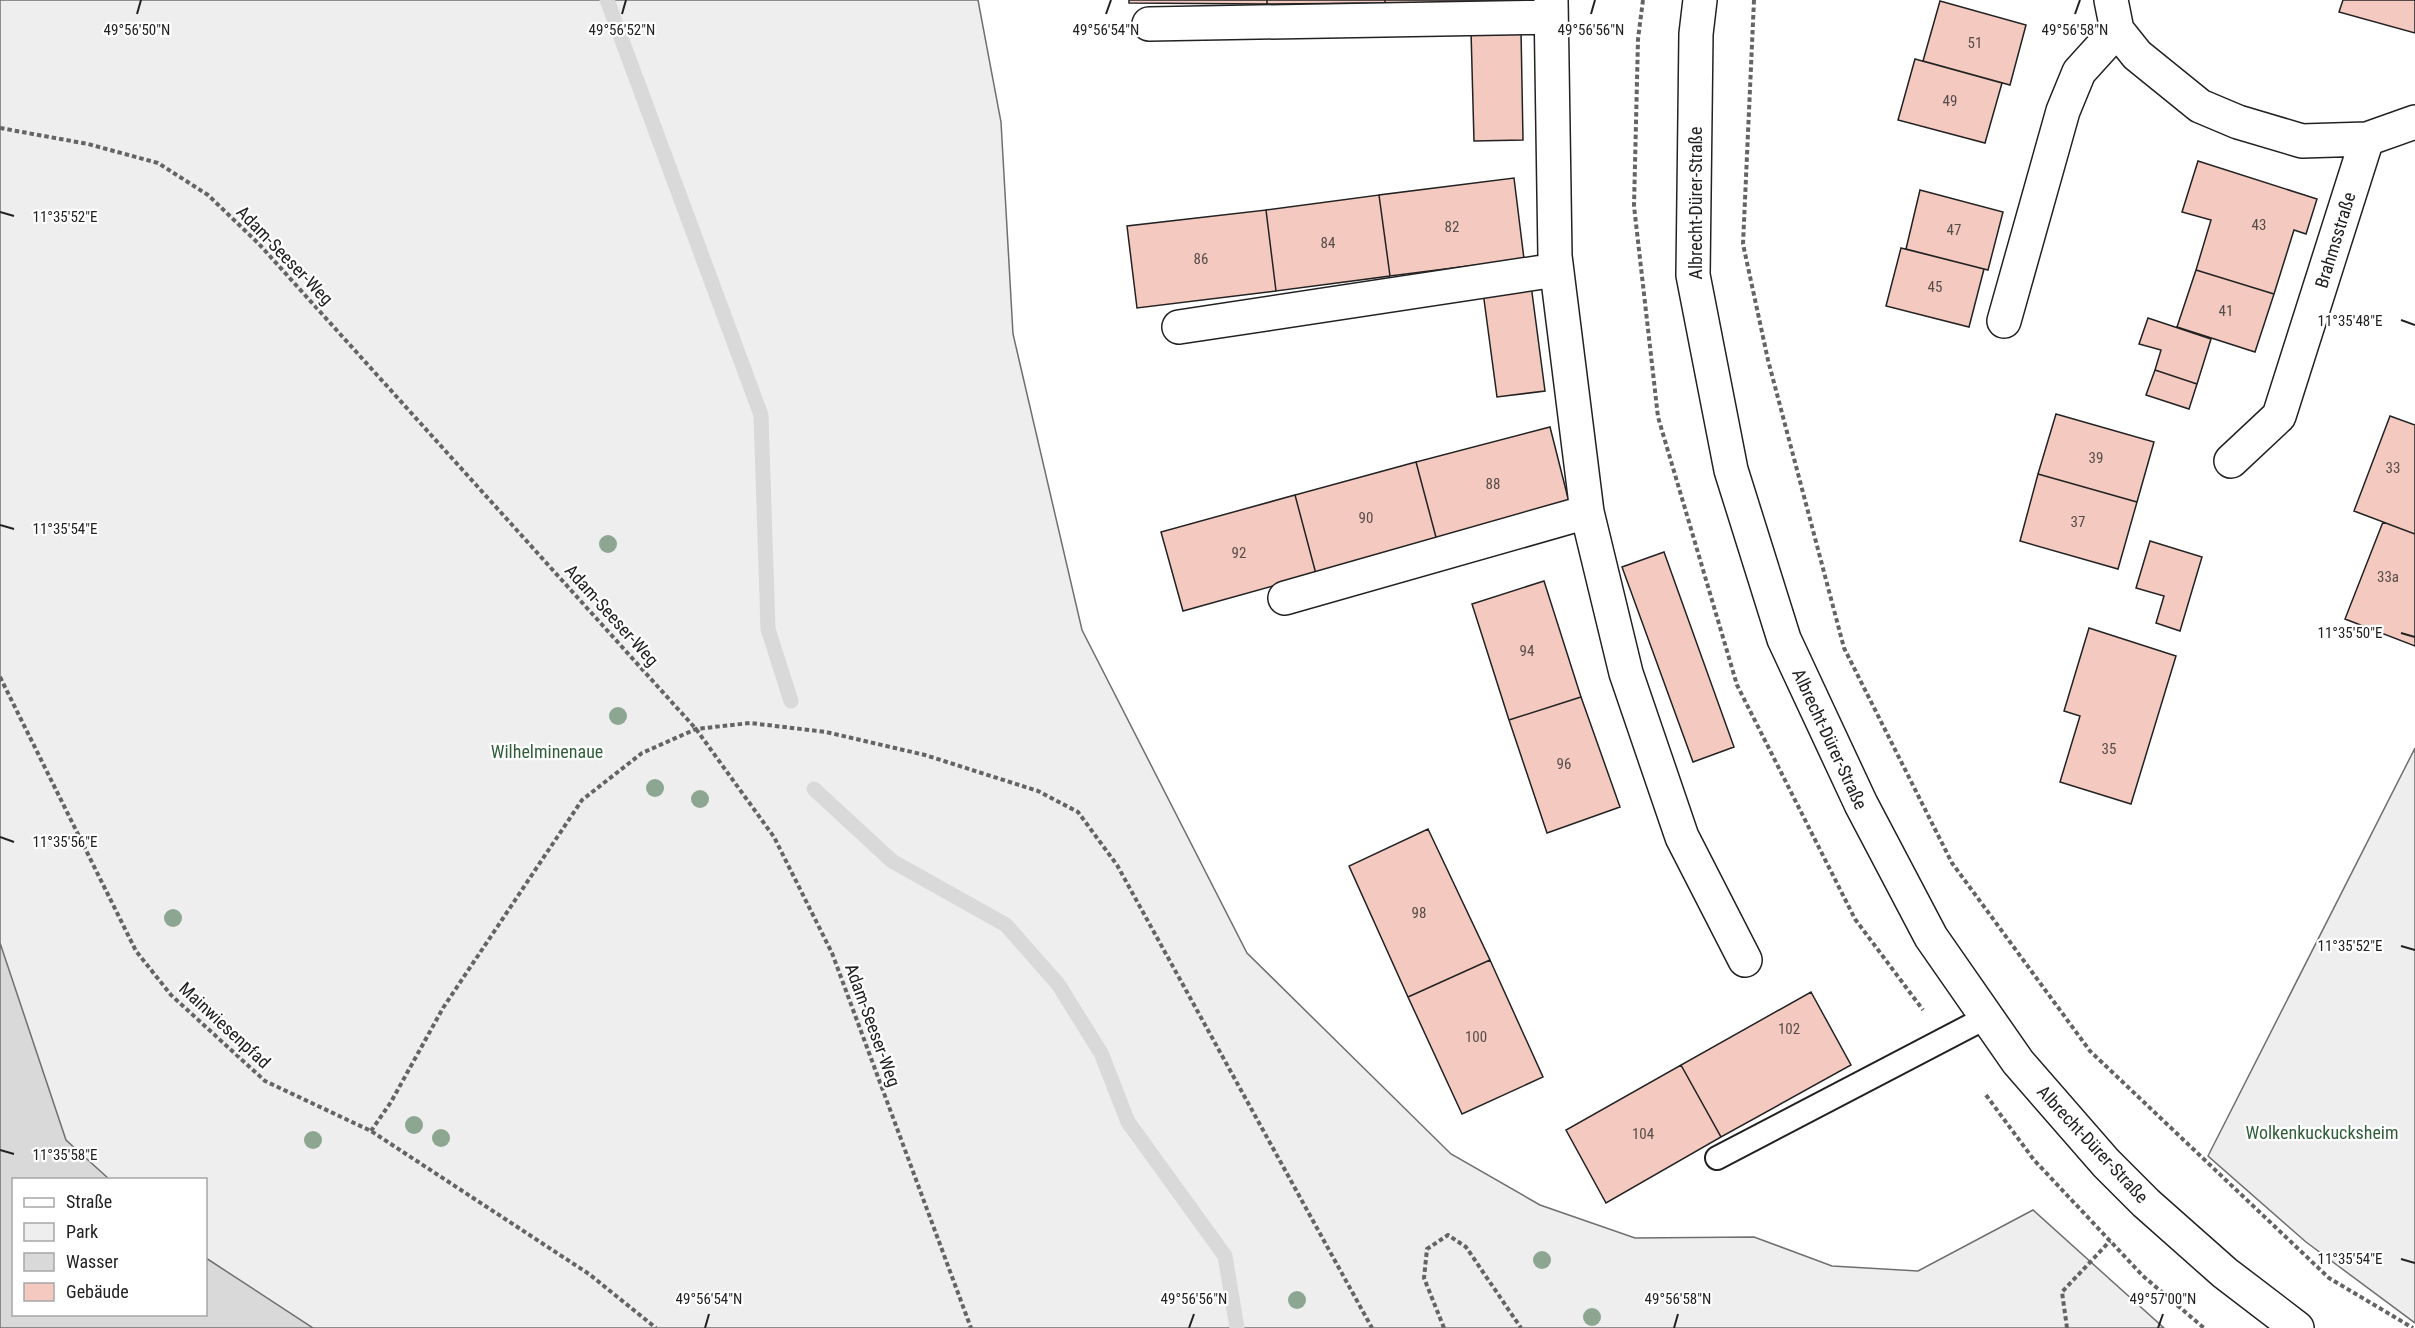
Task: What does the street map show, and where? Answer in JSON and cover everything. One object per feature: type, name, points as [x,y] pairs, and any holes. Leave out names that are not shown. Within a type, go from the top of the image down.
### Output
[{"type":"street","name":"Albrecht-Dürer-Straße","points":[[1700,0],[1696,34],[1693,275],[1731,470],[1784,639],[1861,804],[1931,937],[2018,1062],[2106,1163],[2186,1239],[2297,1328]]},
{"type":"street","points":[[1149,24],[1551,9],[1557,270],[1587,512],[1626,673],[1682,837],[1745,960]]},
{"type":"street","points":[[2004,321],[2063,111],[2079,72],[2114,15],[2137,55],[2200,106],[2238,122],[2302,141],[2367,139],[2415,122]]},
{"type":"street","name":"Brahmsstraße","points":[[2232,461],[2279,416],[2367,139]]},
{"type":"street","points":[[1179,327],[1557,270]]},
{"type":"street","points":[[1285,598],[1587,512]]},
{"type":"lane","points":[[1717,1158],[1987,1017]]},
{"type":"path","points":[[1754,0],[1743,244],[1768,360],[1844,648],[1952,863],[2090,1052],[2329,1278],[2413,1328]]},
{"type":"path","name":"Adam-Seeser-Weg","points":[[0,128],[88,144],[158,163],[208,195],[259,244],[314,304],[696,729],[774,837],[832,953],[971,1328]]},
{"type":"path","name":"Mainwiesenpfad","points":[[0,677],[136,951],[171,995],[265,1081],[371,1131],[589,1274],[656,1328]]},
{"type":"path","points":[[371,1131],[391,1102],[443,1008],[582,800],[642,753],[696,729],[750,723],[825,732],[925,755],[1038,791],[1078,812],[1117,865],[1372,1328]]},
{"type":"path","points":[[1444,1328],[1424,1278],[1427,1250],[1448,1234],[1466,1247],[1521,1328]]},
{"type":"path","points":[[2067,1328],[2062,1292],[2110,1241]]},
{"type":"green space","name":"Wilhelminenaue","points":[[0,0],[978,0],[1001,122],[1013,334],[1082,630],[1247,953],[1451,1154],[1540,1205],[1635,1238],[1754,1237],[1832,1266],[1918,1271],[2033,1210],[2164,1328],[0,1328]]},
{"type":"green space","name":"Wolkenkuckucksheim","points":[[2415,748],[2415,1323],[2306,1242],[2208,1156]]},
{"type":"water","points":[[0,943],[66,1140],[108,1178],[12,1178],[12,1316],[207,1316],[207,1259],[313,1328],[0,1328]]},
{"type":"building","points":[[1129,0],[1267,0],[1267,4],[1129,3]]},
{"type":"building","points":[[1267,0],[1385,0],[1385,3],[1267,4]]},
{"type":"building","points":[[1385,0],[1516,0],[1516,3],[1385,3]]},
{"type":"building","points":[[2343,0],[2415,0],[2415,33],[2339,12]]},
{"type":"building","points":[[1940,1],[2026,25],[2010,85],[1923,61]]},
{"type":"building","points":[[1521,30],[1523,140],[1474,141],[1471,31]]},
{"type":"building","points":[[1915,59],[2002,83],[1985,143],[1898,120]]},
{"type":"building","points":[[2198,161],[2317,199],[2306,234],[2294,230],[2274,294],[2196,270],[2211,220],[2182,212]]},
{"type":"building","points":[[1514,178],[1524,259],[1390,276],[1379,195]]},
{"type":"building","points":[[1920,190],[2003,212],[1988,270],[1906,249]]},
{"type":"building","points":[[1379,195],[1390,276],[1276,291],[1266,210]]},
{"type":"building","points":[[1266,210],[1276,291],[1137,308],[1127,226]]},
{"type":"building","points":[[1901,248],[1984,269],[1969,327],[1886,306]]},
{"type":"building","points":[[2196,270],[2274,294],[2255,352],[2177,327]]},
{"type":"building","points":[[1531,285],[1545,391],[1497,397],[1483,292]]},
{"type":"building","points":[[2148,318],[2211,339],[2197,384],[2155,370],[2161,350],[2139,344]]},
{"type":"building","points":[[2155,370],[2197,384],[2189,409],[2146,395]]},
{"type":"building","points":[[2056,414],[2154,442],[2137,502],[2038,474]]},
{"type":"building","points":[[2390,416],[2415,425],[2415,534],[2354,511]]},
{"type":"building","points":[[1550,427],[1570,506],[1437,541],[1416,462]]},
{"type":"building","points":[[1416,462],[1437,541],[1316,574],[1295,495]]},
{"type":"building","points":[[2038,474],[2137,502],[2118,569],[2020,541]]},
{"type":"building","points":[[1295,495],[1316,574],[1183,611],[1161,532]]},
{"type":"building","points":[[2383,522],[2415,534],[2415,646],[2345,619]]},
{"type":"building","points":[[2150,541],[2202,557],[2180,631],[2156,623],[2164,596],[2136,588]]},
{"type":"building","points":[[1664,552],[1734,747],[1693,762],[1622,567]]},
{"type":"building","points":[[1544,581],[1581,697],[1509,720],[1472,604]]},
{"type":"building","points":[[2089,628],[2176,656],[2131,804],[2060,782],[2080,716],[2064,711]]},
{"type":"building","points":[[1581,697],[1620,807],[1547,833],[1509,720]]},
{"type":"building","points":[[1428,829],[1490,960],[1408,997],[1349,866]]},
{"type":"building","points":[[1490,960],[1543,1077],[1462,1114],[1408,997]]},
{"type":"building","points":[[1811,992],[1851,1065],[1721,1137],[1681,1065]]},
{"type":"building","points":[[1681,1065],[1721,1137],[1606,1203],[1566,1130]]},
{"type":"waterway","points":[[607,0],[761,415],[768,629],[791,701]]},
{"type":"waterway","points":[[814,789],[892,861],[1006,925],[1058,984],[1101,1053],[1128,1122],[1225,1256],[1237,1328]]}]
